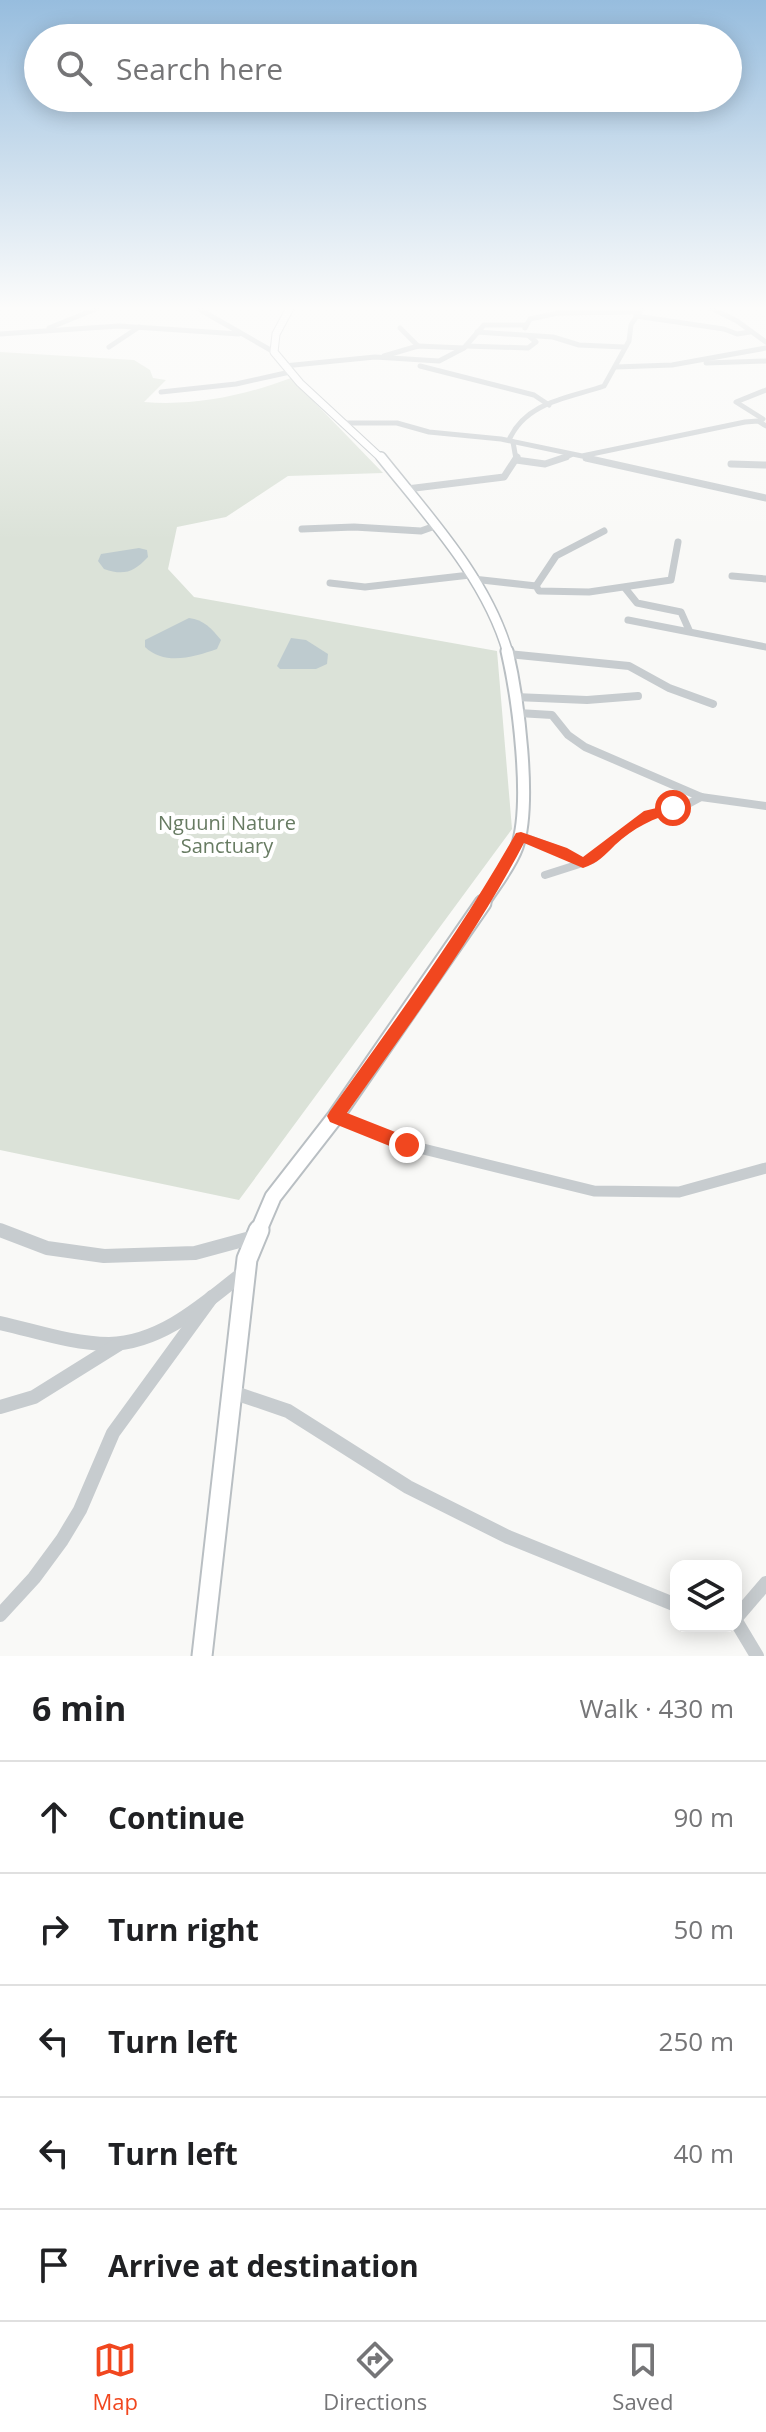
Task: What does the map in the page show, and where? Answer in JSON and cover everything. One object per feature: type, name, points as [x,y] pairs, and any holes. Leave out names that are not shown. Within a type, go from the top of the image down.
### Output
[{"type":"main road","points":[[202,1656],[245,1271],[254,1237],[273,1197],[336,1116],[467,929],[510,861],[524,821],[518,713],[499,621],[435,526],[381,457],[305,385]]},
{"type":"street","points":[[161,392],[224,385]]},
{"type":"street","points":[[492,385],[536,395],[549,405]]},
{"type":"street","points":[[407,489],[501,478],[516,460],[511,441],[516,425],[576,392],[603,385]]},
{"type":"street","points":[[763,421],[736,402],[766,390]]},
{"type":"street","points":[[582,456],[763,421]]},
{"type":"street","points":[[346,423],[397,423],[429,432],[511,441],[757,497],[766,496]]},
{"type":"street","points":[[516,460],[545,464],[571,455]]},
{"type":"street","points":[[731,464],[766,465]]},
{"type":"street","points":[[302,529],[421,531],[435,526]]},
{"type":"street","points":[[536,586],[544,566],[560,551],[580,545],[604,531]]},
{"type":"street","points":[[330,583],[365,587],[471,577],[536,586],[539,591],[625,588],[674,578],[678,542]]},
{"type":"street","points":[[732,576],[766,579]]},
{"type":"street","points":[[625,588],[637,603],[681,612],[689,630]]},
{"type":"street","points":[[628,620],[766,647]]},
{"type":"street","points":[[508,654],[629,666],[669,688],[713,704]]},
{"type":"street","points":[[515,697],[587,700],[638,696]]},
{"type":"street","points":[[518,713],[552,715],[568,735],[596,753],[701,797],[766,806]]},
{"type":"street","points":[[545,875],[597,856],[611,841],[648,815],[688,804],[701,797]]},
{"type":"street","points":[[521,836],[562,851],[583,863]]},
{"type":"street","points":[[336,1116],[420,1149],[594,1191],[679,1192],[766,1168]]},
{"type":"street","points":[[0,1230],[47,1248],[104,1256],[195,1253],[254,1237]]},
{"type":"street","points":[[0,1407],[34,1397],[119,1344],[165,1330],[245,1271]]},
{"type":"street","points":[[0,1615],[34,1578],[62,1540],[80,1510],[113,1433],[212,1297]]},
{"type":"street","points":[[0,1323],[92,1342],[119,1344]]},
{"type":"street","points":[[232,1392],[288,1411],[408,1487],[508,1537],[670,1603]]},
{"type":"street","points":[[742,1613],[766,1583]]},
{"type":"street","points":[[742,1630],[757,1656]]},
{"type":"green space","name":"Nguuni Nature Sanctuary","points":[[0,385],[161,385],[144,402],[163,403],[219,398],[269,385],[298,385],[383,473],[288,476],[226,517],[177,527],[168,569],[194,597],[497,651],[512,829],[239,1200],[0,1150]]},
{"type":"shaded area","points":[[139,548],[147,550],[148,557],[128,571],[104,569],[98,561],[101,554]]},
{"type":"shaded area","points":[[189,618],[203,623],[214,632],[221,640],[217,649],[189,657],[171,658],[153,653],[145,647],[145,640]]},
{"type":"shaded area","points":[[291,638],[306,640],[328,654],[327,664],[316,669],[280,669],[277,666]]},
{"type":"route","points":[[407,1145],[336,1116],[491,893],[521,836],[562,851],[583,863],[592,860],[611,841],[648,815],[673,808]]}]
